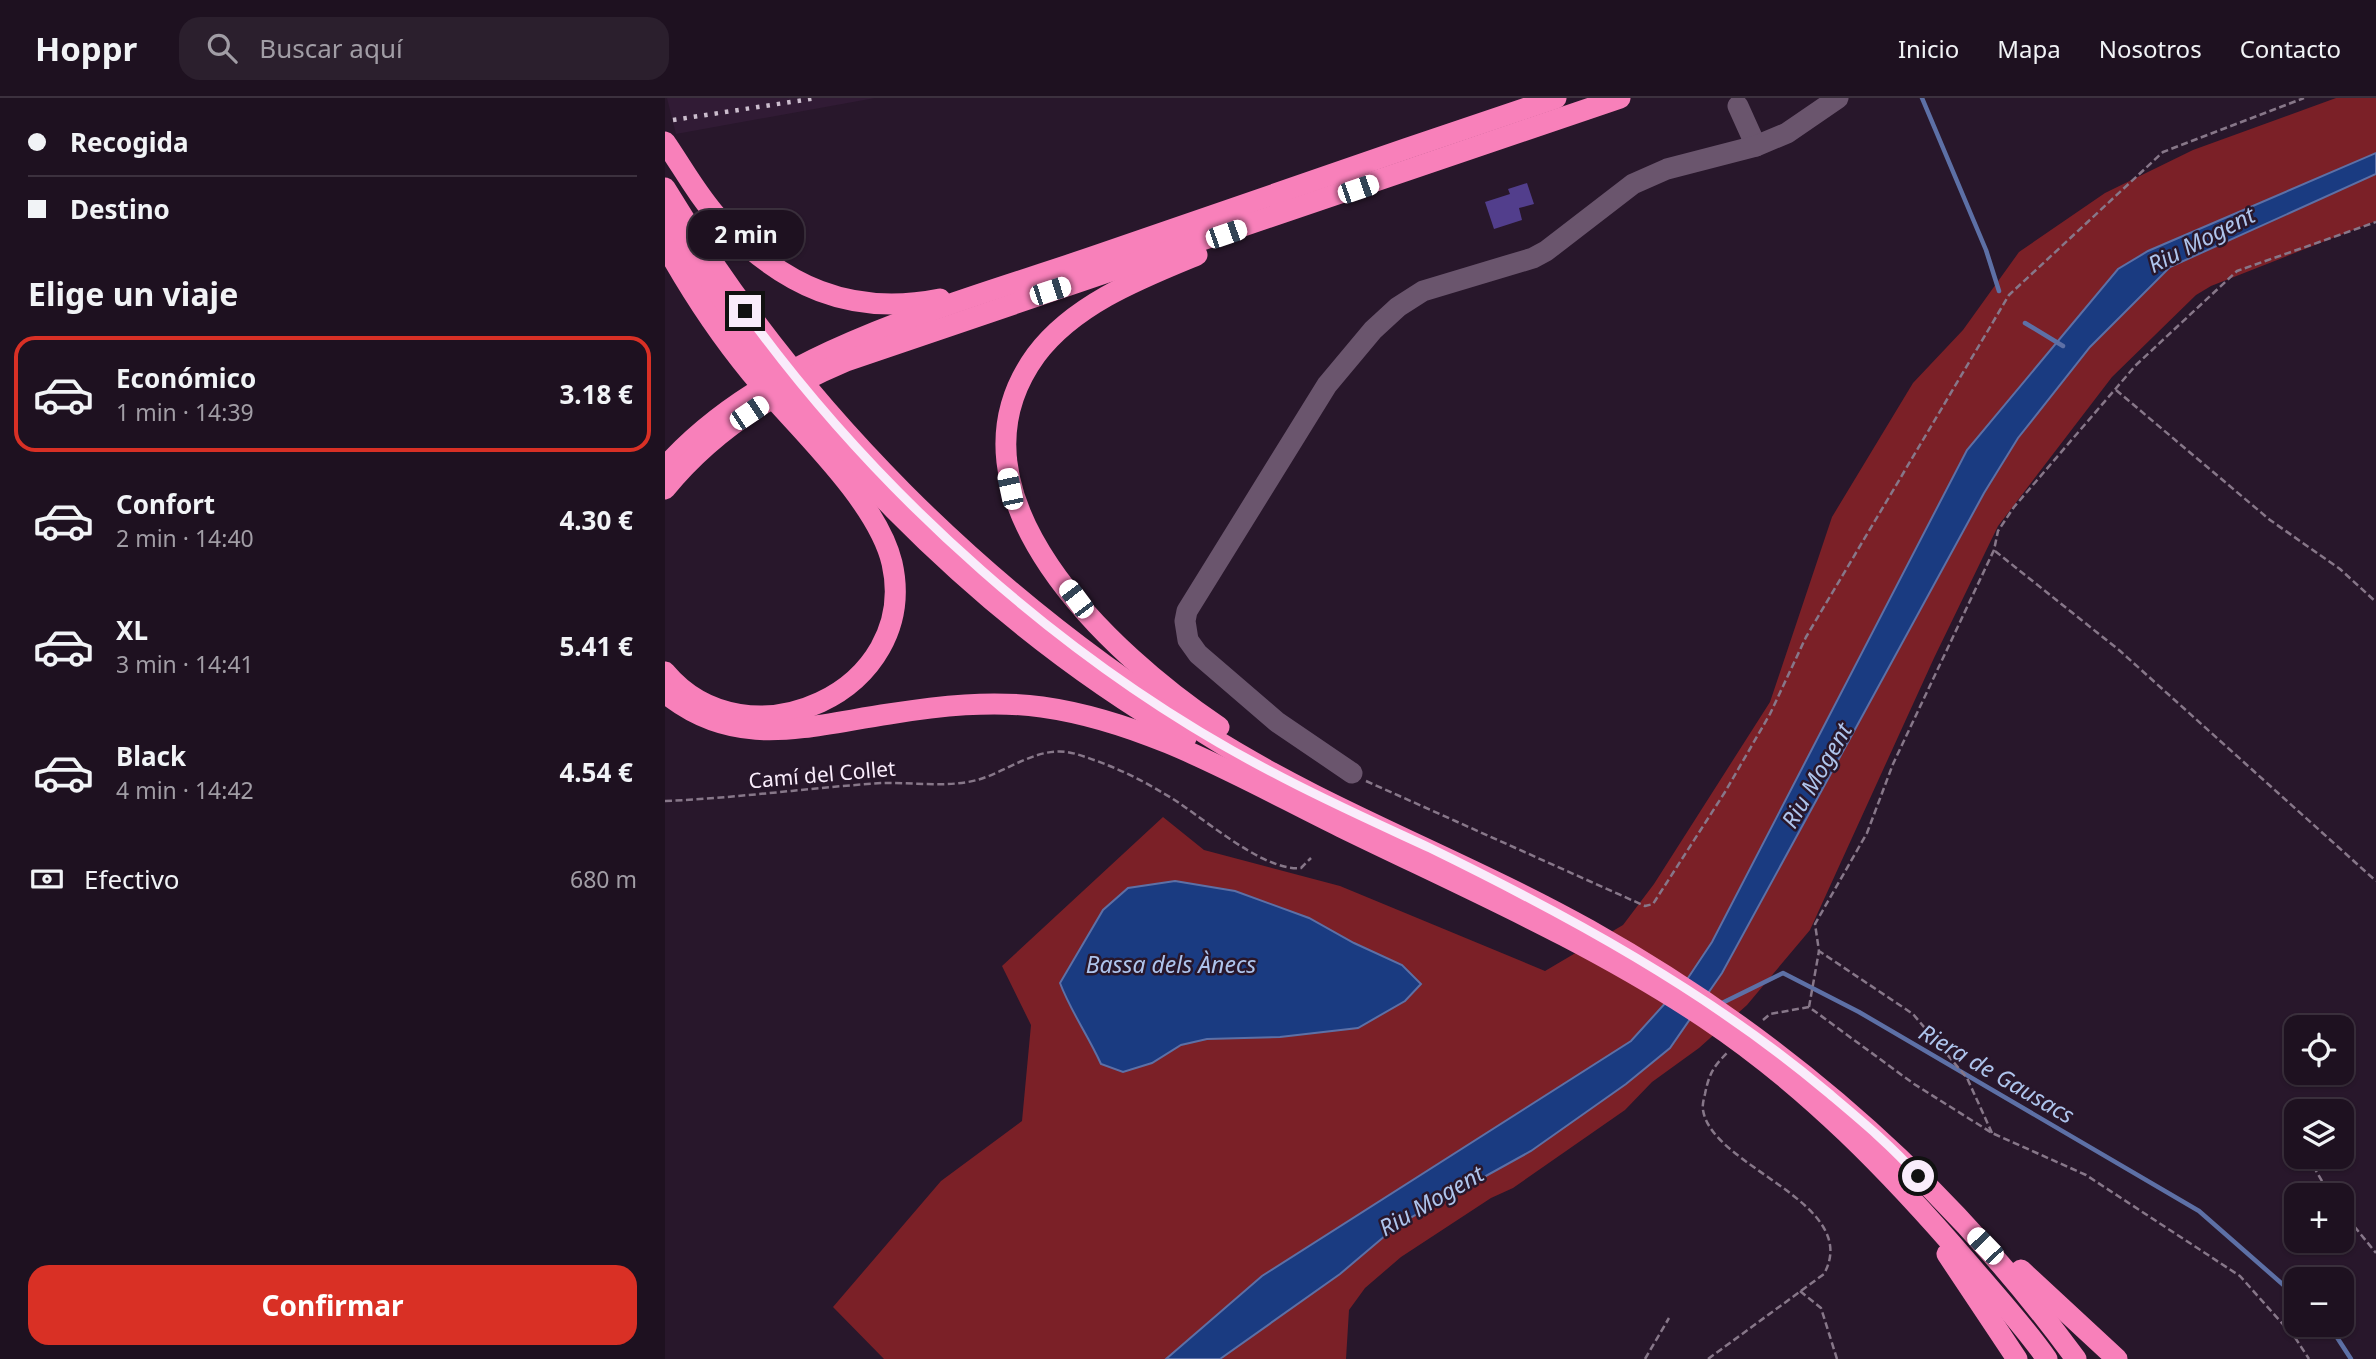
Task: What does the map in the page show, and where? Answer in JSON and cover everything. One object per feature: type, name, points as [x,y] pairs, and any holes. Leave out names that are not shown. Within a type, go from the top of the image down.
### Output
[{"type":"highway","points":[[665,467],[711,432],[827,369],[863,346],[1007,285],[1556,98]]},
{"type":"highway","points":[[863,346],[1226,234],[1620,98]]},
{"type":"highway","points":[[665,142],[719,219],[765,261],[822,292],[870,305],[912,304],[1007,285]]},
{"type":"highway","points":[[665,188],[708,257],[770,344],[841,430],[933,524],[1048,624],[1142,693],[1317,805]]},
{"type":"highway","points":[[665,218],[756,354],[809,418],[950,561],[1041,638],[1107,687],[1169,728],[1317,805],[1579,934],[1705,1018],[1781,1064],[1849,1133],[2117,1359]]},
{"type":"highway","points":[[1226,234],[1205,252],[1094,304],[1051,339],[1028,368],[1011,409],[1005,444],[1007,472],[1021,516],[1037,544],[1076,599],[1134,659],[1317,805]]},
{"type":"highway","points":[[665,245],[709,318],[748,369],[829,462],[874,521],[891,559],[894,597],[883,642],[869,666],[848,686],[806,710],[768,716],[733,712],[697,698],[665,672]]},
{"type":"highway","points":[[665,489],[711,432]]},
{"type":"highway","points":[[665,693],[708,720],[736,728],[764,731],[923,709],[998,704],[1043,707],[1145,734],[1317,805]]},
{"type":"highway","points":[[1923,1195],[1959,1274],[2017,1359]]},
{"type":"highway","points":[[1923,1195],[2047,1359]]},
{"type":"highway","points":[[1923,1195],[2024,1290],[2076,1359]]},
{"type":"street","points":[[1352,773],[1314,750],[1238,691],[1192,646],[1185,621],[1190,604],[1238,533],[1327,384],[1373,330],[1423,291],[1454,280],[1502,270],[1546,251],[1633,184],[1667,169],[1756,146],[1787,133],[1838,98]]},
{"type":"street","points":[[1738,106],[1756,146]]},
{"type":"path","points":[[1352,773],[1646,906],[1653,904],[1725,792],[1770,714],[1805,637],[2009,295],[2163,152],[2304,98]]},
{"type":"path","points":[[1809,1007],[1819,951],[1815,923],[1867,833],[1893,764],[1994,550],[1998,531],[2014,507],[2115,389],[2237,271],[2376,222]]},
{"type":"path","points":[[2115,389],[2270,520],[2340,569],[2376,602]]},
{"type":"path","points":[[1994,550],[2119,650],[2376,881]]},
{"type":"path","name":"Camí del Collet","points":[[665,801],[846,786],[981,779],[1048,751],[1074,753],[1166,794],[1270,862],[1301,868],[1311,858]]},
{"type":"path","points":[[1819,951],[1913,1014],[1968,1078],[1992,1133]]},
{"type":"path","points":[[1770,1014],[1809,1007],[1914,1084],[1992,1133],[2086,1174],[2240,1276],[2296,1339],[2309,1359]]},
{"type":"path","points":[[1708,1359],[1824,1274],[1831,1262],[1831,1238],[1818,1219],[1714,1134],[1702,1109],[1710,1069]]},
{"type":"path","points":[[2354,1226],[2376,1254]]},
{"type":"path","points":[[1799,1291],[1821,1308],[1837,1359]]},
{"type":"path","points":[[1645,1359],[1669,1318]]},
{"type":"shaded area","points":[[667,98],[875,98],[676,134]]},
{"type":"shaded area","points":[[2336,98],[2376,98],[2376,153],[2148,251],[2118,269],[1967,450],[1712,942],[1688,978],[1631,1041],[1262,1276],[1166,1359],[884,1359],[833,1307],[941,1181],[1022,1121],[1031,1025],[1002,966],[1163,817],[1204,850],[1340,886],[1545,971],[1623,925],[1654,884],[1770,702],[1832,517],[1913,383],[1963,330],[2019,252],[2105,193],[2193,150]],"holes":[[[1128,888],[1235,891],[1309,918],[1354,943],[1280,1037],[1207,1039],[1181,1045],[1152,1063],[1123,1072],[1101,1064],[1060,983],[1104,910]]]},
{"type":"shaded area","points":[[2376,174],[2376,221],[2211,286],[2196,295],[2112,377],[1998,526],[1934,658],[1810,930],[1747,1005],[1699,1048],[1652,1082],[1625,1110],[1513,1188],[1491,1198],[1401,1257],[1365,1288],[1349,1310],[1346,1359],[1220,1359],[1340,1274],[1399,1224],[1531,1151],[1670,1048],[1722,973],[1984,493],[2018,438],[2090,347],[2171,267]]},
{"type":"water","name":"Riu Mogent","points":[[2376,153],[2376,174],[2170,267],[2090,347],[2018,438],[1984,493],[1722,973],[1670,1048],[1626,1084],[1531,1151],[1399,1224],[1340,1274],[1220,1359],[1166,1359],[1262,1276],[1631,1041],[1688,978],[1712,942],[1967,450],[2118,269],[2148,251]]},
{"type":"water","name":"Bassa dels Ànecs","points":[[1175,881],[1235,891],[1309,918],[1402,965],[1421,984],[1405,1001],[1358,1028],[1280,1037],[1207,1039],[1181,1045],[1152,1063],[1123,1072],[1101,1064],[1060,983],[1103,910],[1128,888]]},
{"type":"building","points":[[1527,183],[1534,204],[1519,208],[1522,220],[1494,229],[1485,202],[1510,194],[1508,189]]},
{"type":"waterway","points":[[1922,98],[1986,250],[1999,291]]},
{"type":"waterway","points":[[2025,323],[2063,346]]},
{"type":"waterway","name":"Riera de Gausacs","points":[[1720,1004],[1783,973],[1859,1012],[2199,1211],[2284,1285]]},
{"type":"waterway","name":"Riera de Gausacs","points":[[2337,1337],[2351,1359]]},
{"type":"railway","points":[[673,120],[817,98]]},
{"type":"route","points":[[745,311],[818,404],[933,524],[1006,589],[1095,660],[1211,737],[1268,770],[1588,929],[1683,986],[1786,1057],[1856,1117],[1918,1176]]}]
